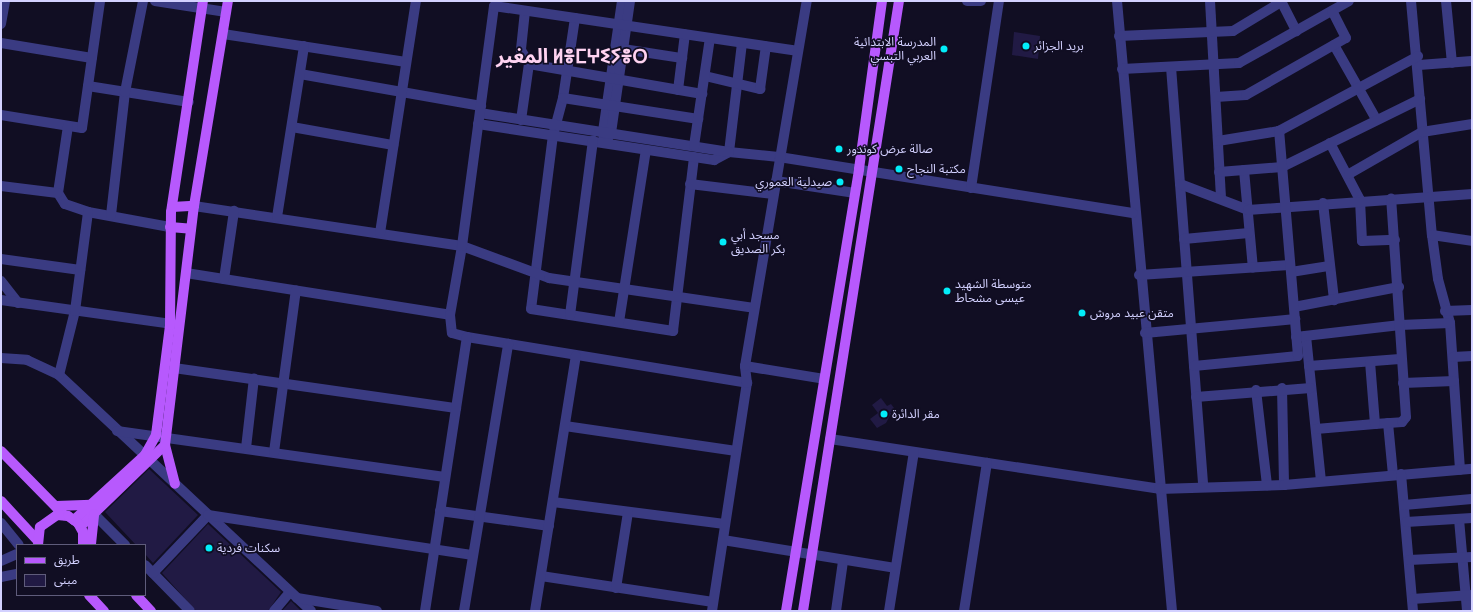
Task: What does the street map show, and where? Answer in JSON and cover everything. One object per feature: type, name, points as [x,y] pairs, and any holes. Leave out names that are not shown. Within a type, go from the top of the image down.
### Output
[{"type":"main road","points":[[175,484],[162,439],[174,325],[186,273],[194,206],[228,1]]},
{"type":"main road","points":[[786,611],[859,169],[882,1]]},
{"type":"main road","points":[[803,611],[899,1]]},
{"type":"main road","points":[[78,523],[148,458],[162,439],[174,368],[174,325],[170,227],[203,5]]},
{"type":"main road","points":[[172,207],[194,206]]},
{"type":"main road","points":[[170,227],[191,229]]},
{"type":"main road","points":[[1,451],[56,506],[64,516],[78,523],[87,543]]},
{"type":"main road","points":[[1,501],[37,542],[45,521],[64,516]]},
{"type":"main road","points":[[56,506],[93,509]]},
{"type":"main road","points":[[87,543],[93,509]]},
{"type":"main road","points":[[90,596],[104,611]]},
{"type":"main road","points":[[137,596],[151,611]]},
{"type":"street","points":[[1,24],[5,1]]},
{"type":"street","points":[[1,115],[82,128],[100,1]]},
{"type":"street","points":[[111,215],[125,92],[142,1]]},
{"type":"street","points":[[155,1],[203,5],[226,12]]},
{"type":"street","points":[[380,233],[416,1]]},
{"type":"street","points":[[615,78],[623,49],[622,1]]},
{"type":"street","points":[[605,143],[622,25],[630,1]]},
{"type":"street","points":[[541,576],[616,588],[712,607],[747,383],[745,366],[754,308],[797,51],[807,1]]},
{"type":"street","points":[[967,1],[981,1]]},
{"type":"street","points":[[971,188],[999,1]]},
{"type":"street","points":[[1116,1],[1133,213],[1172,611]]},
{"type":"street","points":[[1210,1],[1221,199]]},
{"type":"street","points":[[1122,69],[1239,63],[1349,1]]},
{"type":"street","points":[[1411,1],[1418,61],[1422,132],[1430,196],[1432,235],[1445,311],[1450,323],[1460,470]]},
{"type":"street","points":[[1446,1],[1452,63]]},
{"type":"street","points":[[1119,36],[1233,31],[1281,2],[1296,31]]},
{"type":"street","points":[[747,383],[576,356],[452,333],[450,315],[462,246],[480,114],[491,4],[526,11],[797,51]]},
{"type":"street","points":[[521,120],[529,64],[521,50],[526,11]]},
{"type":"street","points":[[1216,97],[1246,94],[1346,38],[1332,11]]},
{"type":"street","points":[[575,18],[558,125],[553,135],[531,309],[673,331],[679,297],[694,157]]},
{"type":"street","points":[[223,34],[406,62]]},
{"type":"street","points":[[678,90],[685,34]]},
{"type":"street","points":[[694,146],[710,38]]},
{"type":"street","points":[[1,43],[92,58]]},
{"type":"street","points":[[729,152],[742,43]]},
{"type":"street","points":[[1334,45],[1376,120]]},
{"type":"street","points":[[277,218],[304,46]]},
{"type":"street","points":[[705,76],[760,89],[766,46]]},
{"type":"street","points":[[623,49],[682,58]]},
{"type":"street","points":[[1218,141],[1279,131],[1358,87],[1418,61],[1452,63],[1472,61]]},
{"type":"street","points":[[529,64],[702,94]]},
{"type":"street","points":[[1171,67],[1203,487]]},
{"type":"street","points":[[300,74],[401,93],[553,135],[714,160],[729,152]]},
{"type":"street","points":[[88,86],[189,102]]},
{"type":"street","points":[[563,98],[698,119]]},
{"type":"street","points":[[1219,172],[1282,167],[1420,99]]},
{"type":"street","points":[[480,114],[729,152],[779,157],[859,169],[1133,213]]},
{"type":"street","points":[[1349,174],[1422,132],[1472,124]]},
{"type":"street","points":[[68,126],[58,193],[65,204],[88,212],[170,227]]},
{"type":"street","points":[[292,126],[393,145]]},
{"type":"street","points":[[1279,131],[1295,319],[1309,366],[1321,480]]},
{"type":"street","points":[[570,315],[593,141]]},
{"type":"street","points":[[1330,143],[1349,174],[1360,200],[1362,241],[1394,240]]},
{"type":"street","points":[[619,322],[646,150]]},
{"type":"street","points":[[1244,170],[1249,233],[1254,268]]},
{"type":"street","points":[[776,180],[855,193]]},
{"type":"street","points":[[690,184],[773,194]]},
{"type":"street","points":[[1180,184],[1248,210],[1323,202],[1472,194]]},
{"type":"street","points":[[1,186],[58,193]]},
{"type":"street","points":[[1316,429],[1388,423],[1405,420],[1400,359],[1399,287],[1391,199]]},
{"type":"street","points":[[1323,202],[1334,300]]},
{"type":"street","points":[[194,206],[462,246],[535,272],[574,281],[754,308]]},
{"type":"street","points":[[224,279],[234,211]]},
{"type":"street","points":[[60,375],[75,311],[88,212]]},
{"type":"street","points":[[1184,239],[1249,233]]},
{"type":"street","points":[[1432,235],[1472,241]]},
{"type":"street","points":[[1,259],[80,270]]},
{"type":"street","points":[[1139,275],[1254,268],[1290,269],[1330,266]]},
{"type":"street","points":[[186,273],[450,315]]},
{"type":"street","points":[[1,281],[18,303]]},
{"type":"street","points":[[1294,307],[1399,287]]},
{"type":"street","points":[[274,452],[296,290]]},
{"type":"street","points":[[1,300],[174,325]]},
{"type":"street","points":[[1445,311],[1472,310]]},
{"type":"street","points":[[1145,334],[1295,319]]},
{"type":"street","points":[[1301,336],[1400,324],[1450,323]]},
{"type":"street","points":[[1194,366],[1298,356],[1301,336]]},
{"type":"street","points":[[425,611],[467,337]]},
{"type":"street","points":[[464,611],[478,516],[508,344]]},
{"type":"street","points":[[535,611],[576,356]]},
{"type":"street","points":[[1453,357],[1472,356]]},
{"type":"street","points":[[1,358],[27,360],[60,375],[311,611]]},
{"type":"street","points":[[1309,366],[1400,359]]},
{"type":"street","points":[[1370,362],[1375,424]]},
{"type":"street","points":[[745,366],[824,379]]},
{"type":"street","points":[[174,368],[284,382],[456,408]]},
{"type":"street","points":[[246,448],[254,378]]},
{"type":"street","points":[[1403,383],[1454,381]]},
{"type":"street","points":[[1282,388],[1284,485]]},
{"type":"street","points":[[1196,397],[1256,390],[1311,388]]},
{"type":"street","points":[[1256,390],[1267,485]]},
{"type":"street","points":[[1388,423],[1404,505],[1413,611]]},
{"type":"street","points":[[565,426],[736,451]]},
{"type":"street","points":[[118,430],[162,439],[246,448],[445,477]]},
{"type":"street","points":[[830,439],[1160,489],[1284,485],[1321,480],[1472,469]]},
{"type":"street","points":[[889,611],[914,452]]},
{"type":"street","points":[[964,611],[987,463]]},
{"type":"street","points":[[1404,505],[1472,499]]},
{"type":"street","points":[[553,502],[726,524]]},
{"type":"street","points":[[93,509],[124,544]]},
{"type":"street","points":[[440,511],[549,526]]},
{"type":"street","points":[[616,588],[628,512]]},
{"type":"street","points":[[208,515],[472,555]]},
{"type":"street","points":[[153,573],[208,515]]},
{"type":"street","points":[[1406,522],[1472,518]]},
{"type":"street","points":[[1459,519],[1467,557],[1469,595],[1467,611]]},
{"type":"street","points":[[1,523],[18,544]]},
{"type":"street","points":[[723,540],[796,551],[812,556],[895,568]]},
{"type":"street","points":[[1,561],[16,554]]},
{"type":"street","points":[[1409,560],[1467,557]]},
{"type":"street","points":[[836,611],[843,561]]},
{"type":"street","points":[[146,566],[190,611]]},
{"type":"street","points":[[1,577],[16,574]]},
{"type":"street","points":[[274,611],[293,595]]},
{"type":"street","points":[[293,595],[377,611]]},
{"type":"street","points":[[1412,599],[1469,595]]},
{"type":"building","name":"بريد الجزائر","points":[[1014,32],[1040,36],[1038,59],[1012,55]]},
{"type":"building","name":"مقر الدائرة","points":[[881,398],[887,406],[891,404],[894,408],[886,423],[877,428],[870,419],[878,413],[872,405]]},
{"type":"building","name":"سكنات فردية","points":[[149,469],[198,515],[153,563],[146,555],[146,544],[135,544],[105,512]]},
{"type":"building","name":"سكنات فردية","points":[[208,524],[281,592],[268,611],[196,611],[162,573]]},
{"type":"building","points":[[291,601],[301,611],[282,611]]},
{"type":"place","name":"بريد الجزائر","points":[[1026,46]]},
{"type":"place","name":"المدرسة الابتدائية العربي التبسي","points":[[944,49]]},
{"type":"place","name":"صالة عرض كوندور","points":[[839,149]]},
{"type":"place","name":"مكتبة النجاح","points":[[899,169]]},
{"type":"place","name":"صيدلية العموري","points":[[840,182]]},
{"type":"place","name":"مسجد أبي بكر الصديق","points":[[723,242]]},
{"type":"place","name":"متوسطة الشهيد عيسى مشحاط","points":[[947,291]]},
{"type":"place","name":"متقن عبيد مروش","points":[[1082,313]]},
{"type":"place","name":"مقر الدائرة","points":[[884,414]]},
{"type":"place","name":"سكنات فردية","points":[[209,548]]},
{"type":"district","name":"المغير ⵍⴻⵎⵖⵉⵢⴻⵔ","points":[[572,56]]}]
